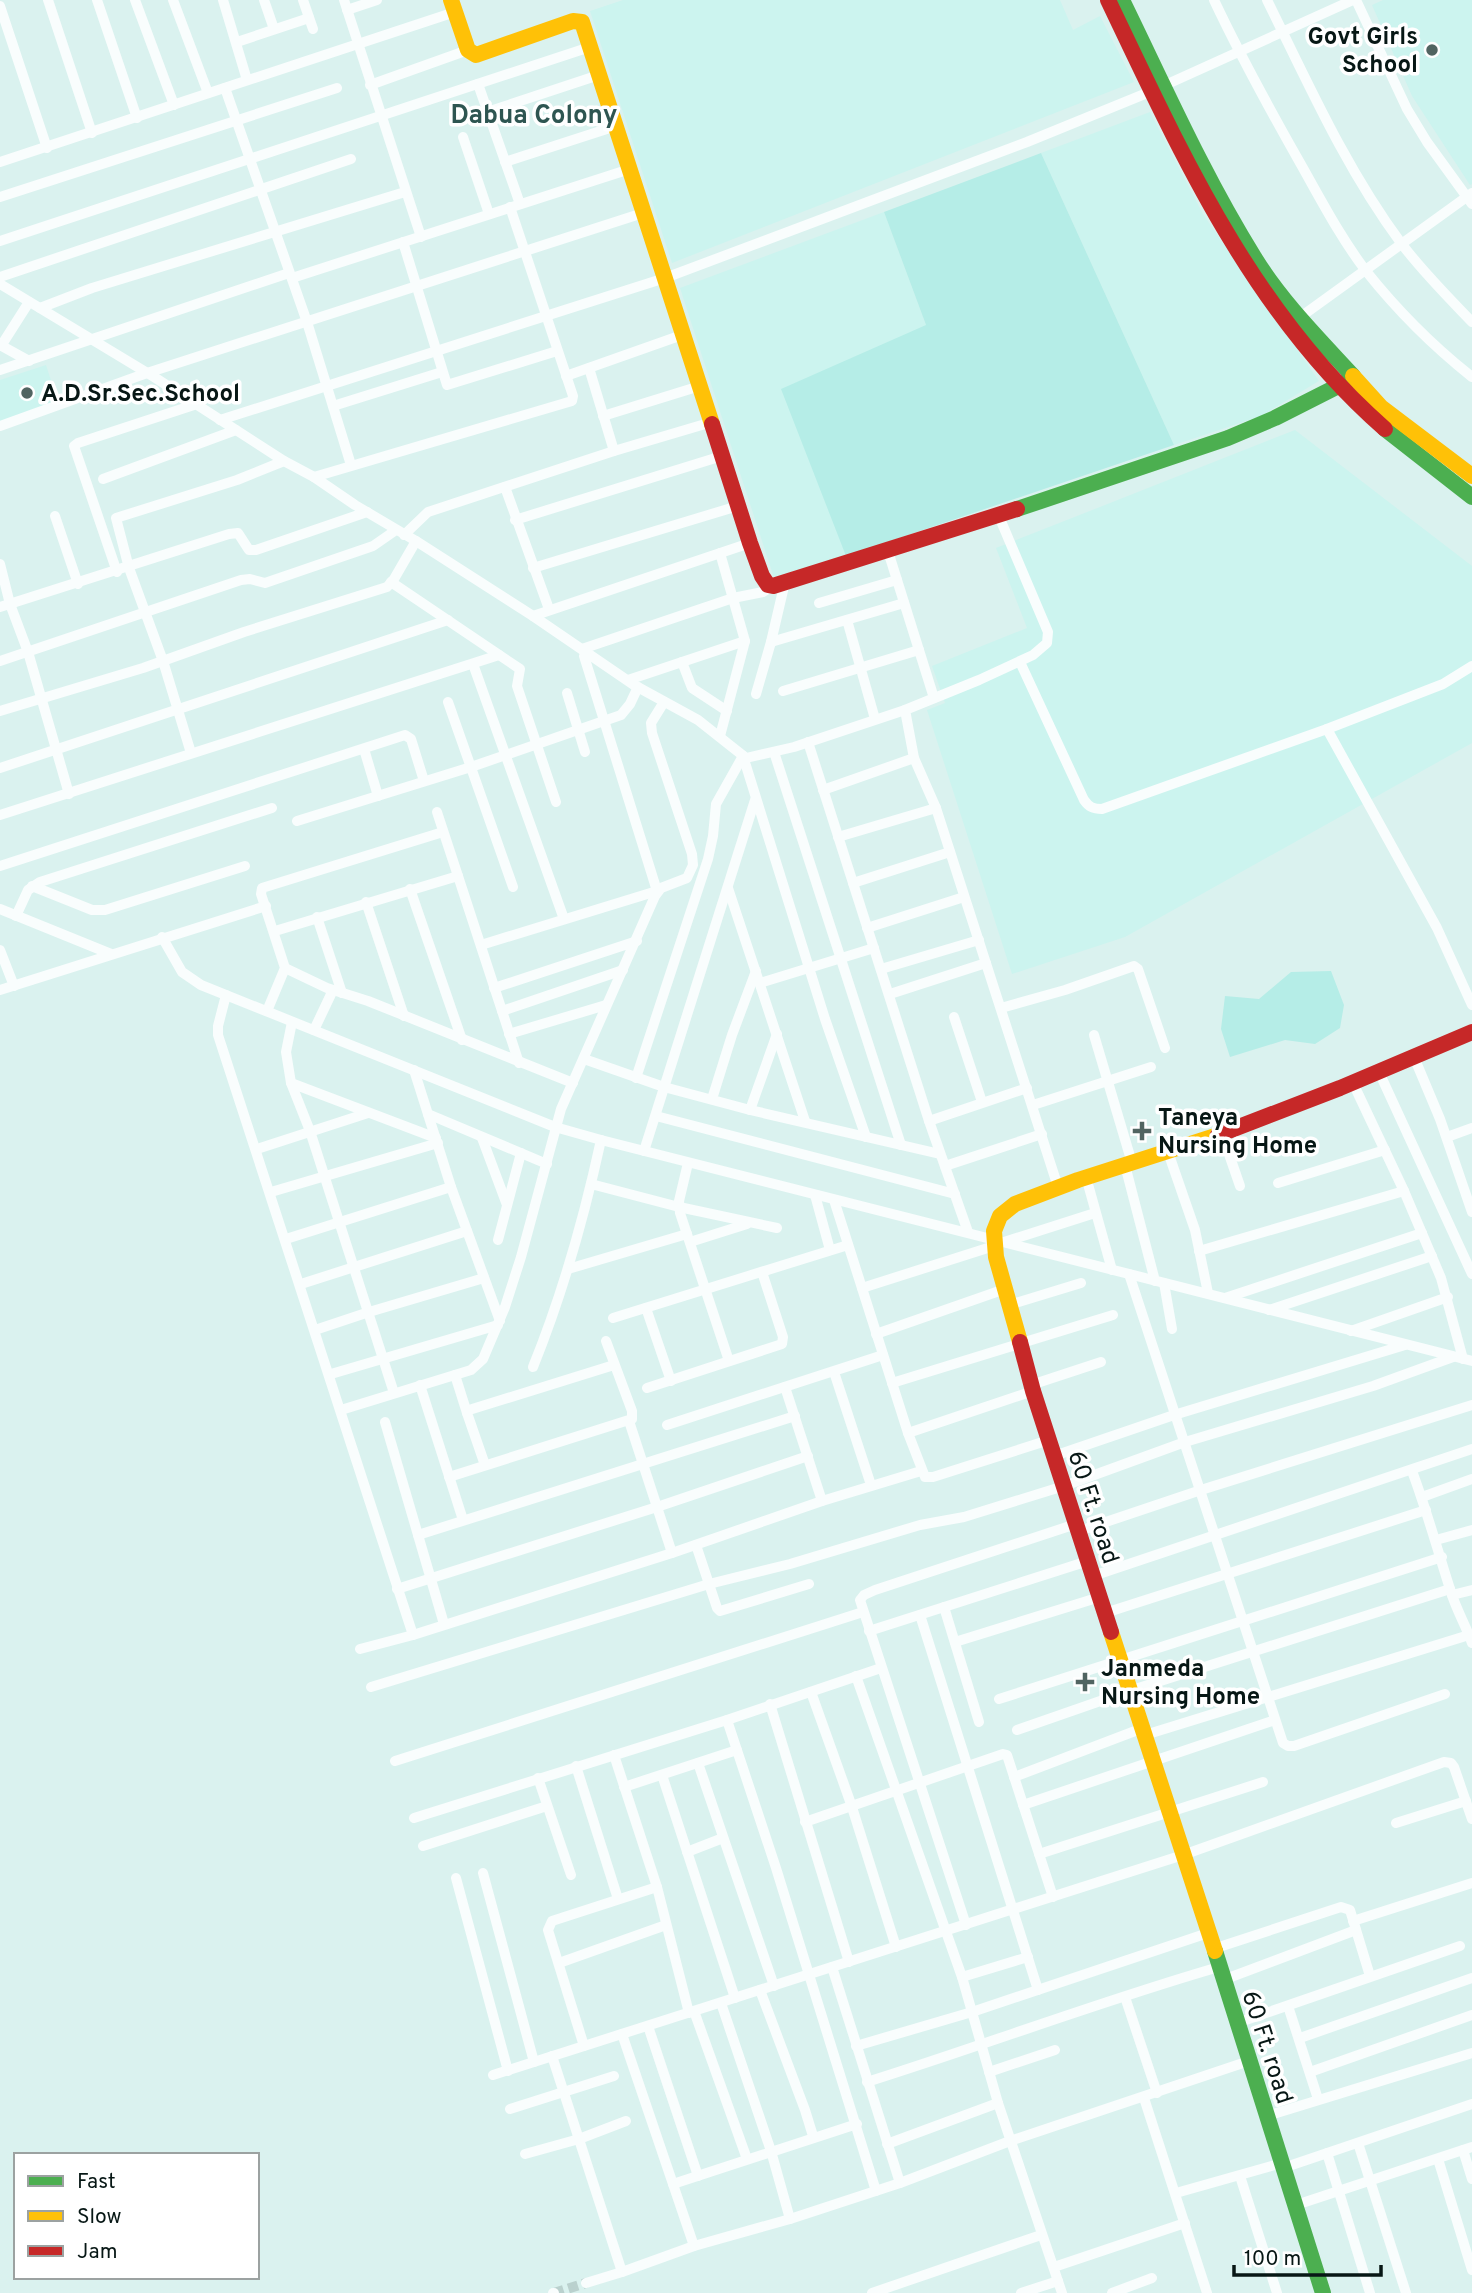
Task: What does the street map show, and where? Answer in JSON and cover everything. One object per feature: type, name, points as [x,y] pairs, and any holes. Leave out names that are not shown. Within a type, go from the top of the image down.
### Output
[{"type":"street","points":[[48,0],[92,133]]},
{"type":"street","points":[[97,0],[137,118]]},
{"type":"street","points":[[135,0],[174,105]]},
{"type":"street","points":[[173,0],[208,93]]},
{"type":"street","points":[[223,0],[247,80]]},
{"type":"street","points":[[264,0],[274,29]]},
{"type":"street","points":[[237,42],[274,29],[311,24],[303,0]]},
{"type":"street","points":[[377,0],[346,5],[421,237]]},
{"type":"street","points":[[1108,0],[1255,259],[1345,382],[1472,476]]},
{"type":"street","points":[[1122,0],[1158,89],[1219,223],[1255,282],[1411,450],[1472,497]]},
{"type":"street","points":[[1214,0],[1239,52],[1324,207],[1365,269],[1407,318],[1472,377]]},
{"type":"street","points":[[1267,0],[1341,148],[1401,244],[1472,322]]},
{"type":"street","points":[[220,420],[665,278],[1027,142],[1158,89],[1354,0],[1426,142],[1470,198],[1365,269],[1299,318]]},
{"type":"street","points":[[0,6],[4,32],[47,148]]},
{"type":"street","points":[[1,158],[47,148],[137,118],[359,43],[453,6],[471,54],[480,55],[578,20],[584,26],[750,543],[764,581],[779,584]]},
{"type":"street","points":[[0,241],[590,47]]},
{"type":"street","points":[[370,85],[468,50]]},
{"type":"street","points":[[487,112],[599,75]]},
{"type":"street","points":[[314,477],[568,403],[574,399],[526,252],[505,162],[478,84]]},
{"type":"street","points":[[225,88],[306,322],[351,466]]},
{"type":"street","points":[[0,197],[337,88]]},
{"type":"street","points":[[505,162],[616,126]]},
{"type":"street","points":[[463,137],[489,214]]},
{"type":"street","points":[[0,277],[351,159]]},
{"type":"street","points":[[0,370],[629,169]]},
{"type":"street","points":[[40,308],[92,288],[405,191]]},
{"type":"street","points":[[0,426],[147,373],[643,213]]},
{"type":"street","points":[[402,242],[442,372],[450,386],[557,351]]},
{"type":"street","points":[[0,284],[416,541],[638,687],[698,720],[743,756],[751,758],[905,710],[1020,662],[1043,648],[1047,643],[1048,632],[998,514]]},
{"type":"street","points":[[29,302],[1,345],[29,361]]},
{"type":"street","points":[[566,376],[682,335]]},
{"type":"street","points":[[589,368],[614,451]]},
{"type":"street","points":[[332,407],[442,372]]},
{"type":"street","points":[[583,652],[733,598],[758,593],[887,548],[1228,438],[1297,408],[1345,382]]},
{"type":"street","points":[[603,416],[699,386]]},
{"type":"street","points":[[117,572],[74,446],[197,404]]},
{"type":"street","points":[[0,661],[241,580],[250,579],[265,583],[373,546],[400,532],[428,512],[712,422]]},
{"type":"street","points":[[103,479],[236,430]]},
{"type":"street","points":[[515,520],[722,456]]},
{"type":"street","points":[[191,753],[163,662],[129,568],[116,518],[237,480],[284,461]]},
{"type":"street","points":[[505,487],[549,609]]},
{"type":"street","points":[[533,568],[738,506]]},
{"type":"street","points":[[5,606],[234,533],[240,535],[249,550],[256,550],[367,512]]},
{"type":"street","points":[[55,516],[78,584]]},
{"type":"street","points":[[0,711],[163,662],[272,623],[382,589],[391,582],[416,541]]},
{"type":"street","points":[[533,616],[750,543]]},
{"type":"street","points":[[887,548],[934,698]]},
{"type":"street","points":[[720,553],[746,641],[720,736]]},
{"type":"street","points":[[1,569],[5,606],[28,652],[69,794]]},
{"type":"street","points":[[819,603],[897,580]]},
{"type":"street","points":[[391,582],[520,669],[516,682],[556,802]]},
{"type":"street","points":[[755,694],[771,642],[779,584]]},
{"type":"street","points":[[771,642],[904,603]]},
{"type":"street","points":[[0,768],[448,620]]},
{"type":"street","points":[[847,620],[875,719]]},
{"type":"street","points":[[628,680],[746,641]]},
{"type":"street","points":[[783,691],[919,650]]},
{"type":"street","points":[[341,1410],[471,1370],[480,1364],[499,1323],[521,1257],[555,1127],[657,891],[583,652]]},
{"type":"street","points":[[0,815],[499,655]]},
{"type":"street","points":[[682,662],[692,688],[727,711]]},
{"type":"street","points":[[1020,662],[1084,800],[1094,809],[1102,809],[1327,729],[1443,684],[1472,666]]},
{"type":"street","points":[[473,664],[564,919]]},
{"type":"street","points":[[297,821],[471,767],[624,712],[638,687]]},
{"type":"street","points":[[567,693],[585,752]]},
{"type":"street","points":[[448,702],[513,887]]},
{"type":"street","points":[[481,945],[657,891],[687,878],[694,862],[652,733],[651,723],[664,702]]},
{"type":"street","points":[[905,710],[914,758],[936,808],[1058,1187]]},
{"type":"street","points":[[1327,729],[1437,928],[1472,1005]]},
{"type":"street","points":[[0,866],[401,736],[409,737],[424,781]]},
{"type":"street","points":[[808,742],[929,1121],[968,1232]]},
{"type":"street","points":[[364,750],[379,796]]},
{"type":"street","points":[[774,752],[901,1145]]},
{"type":"street","points":[[743,756],[866,1137]]},
{"type":"street","points":[[636,1077],[708,859],[716,804],[743,756]]},
{"type":"street","points":[[823,790],[914,758]]},
{"type":"street","points":[[644,1151],[755,800]]},
{"type":"street","points":[[16,916],[27,890],[32,886],[272,808]]},
{"type":"street","points":[[838,837],[936,808]]},
{"type":"street","points":[[437,812],[519,1063]]},
{"type":"street","points":[[267,1011],[285,968],[261,890],[264,886],[443,832]]},
{"type":"street","points":[[853,883],[950,852]]},
{"type":"street","points":[[32,886],[92,910],[105,910],[245,866]]},
{"type":"street","points":[[275,931],[458,876]]},
{"type":"street","points":[[728,888],[805,1121]]},
{"type":"street","points":[[410,889],[462,1040]]},
{"type":"street","points":[[867,928],[964,897]]},
{"type":"street","points":[[366,902],[404,1016]]},
{"type":"street","points":[[0,990],[266,906]]},
{"type":"street","points":[[0,909],[111,954]]},
{"type":"street","points":[[314,1030],[337,991],[317,917]]},
{"type":"street","points":[[162,937],[179,967],[201,985],[555,1127],[688,1163],[968,1232],[997,1243],[1208,1293],[1463,1359]]},
{"type":"street","points":[[881,969],[978,940]]},
{"type":"street","points":[[494,988],[637,941]]},
{"type":"street","points":[[760,983],[874,948]]},
{"type":"street","points":[[0,950],[14,986]]},
{"type":"street","points":[[890,995],[986,963]]},
{"type":"street","points":[[1001,1008],[1134,966],[1138,969],[1165,1048]]},
{"type":"street","points":[[285,968],[573,1083]]},
{"type":"street","points":[[502,1011],[623,970]]},
{"type":"street","points":[[712,1099],[756,971]]},
{"type":"street","points":[[226,995],[218,1031],[413,1634]]},
{"type":"street","points":[[509,1034],[607,1005]]},
{"type":"street","points":[[954,1017],[982,1102]]},
{"type":"street","points":[[292,1022],[285,1052],[291,1083],[310,1131],[394,1393]]},
{"type":"street","points":[[997,1243],[997,1223],[1008,1209],[1086,1177],[1222,1134],[1353,1083],[1472,1032]]},
{"type":"street","points":[[750,1110],[777,1034]]},
{"type":"street","points":[[1094,1035],[1172,1329]]},
{"type":"street","points":[[1414,1057],[1447,1137],[1472,1212]]},
{"type":"street","points":[[584,1059],[664,1087],[750,1110],[940,1154]]},
{"type":"street","points":[[1033,1105],[1151,1067]]},
{"type":"street","points":[[414,1070],[499,1323]]},
{"type":"street","points":[[1379,1072],[1472,1274]]},
{"type":"street","points":[[291,1083],[437,1140]]},
{"type":"street","points":[[1353,1083],[1432,1255],[1448,1297],[1463,1359]]},
{"type":"street","points":[[929,1121],[1027,1088]]},
{"type":"street","points":[[257,1149],[368,1112]]},
{"type":"street","points":[[428,1114],[547,1164]]},
{"type":"street","points":[[656,1116],[955,1194]]},
{"type":"street","points":[[1447,1137],[1472,1128]]},
{"type":"street","points":[[945,1166],[1042,1134]]},
{"type":"street","points":[[1222,1134],[1240,1186]]},
{"type":"street","points":[[482,1138],[507,1205]]},
{"type":"street","points":[[271,1192],[437,1140]]},
{"type":"street","points":[[533,1367],[568,1269],[601,1140]]},
{"type":"street","points":[[1278,1183],[1385,1150]]},
{"type":"street","points":[[1168,1152],[1195,1230],[1208,1293]]},
{"type":"street","points":[[498,1240],[521,1153]]},
{"type":"street","points":[[688,1163],[679,1207],[729,1361]]},
{"type":"street","points":[[1086,1177],[1112,1270]]},
{"type":"street","points":[[591,1184],[679,1207],[777,1228]]},
{"type":"street","points":[[286,1239],[452,1187]]},
{"type":"street","points":[[1199,1251],[1404,1191]]},
{"type":"street","points":[[815,1195],[830,1250]]},
{"type":"street","points":[[834,1200],[920,1471],[925,1477],[1051,1448],[1174,1415],[1406,1345]]},
{"type":"street","points":[[862,1288],[1095,1213]]},
{"type":"street","points":[[568,1269],[750,1223]]},
{"type":"street","points":[[301,1284],[467,1231]]},
{"type":"street","points":[[1226,1298],[1422,1233]]},
{"type":"street","name":"60 Ft. road","points":[[997,1243],[1007,1297],[1032,1388],[1323,2293]]},
{"type":"street","points":[[613,1318],[848,1245]]},
{"type":"street","points":[[1269,1310],[1432,1255]]},
{"type":"street","points":[[647,1388],[779,1345],[784,1341],[762,1272]]},
{"type":"street","points":[[1129,1274],[1283,1742],[1294,1746],[1445,1695]]},
{"type":"street","points":[[316,1330],[484,1278]]},
{"type":"street","points":[[876,1334],[1007,1297],[1082,1283]]},
{"type":"street","points":[[1351,1331],[1448,1297]]},
{"type":"street","points":[[646,1308],[671,1381]]},
{"type":"street","points":[[892,1383],[1113,1315]]},
{"type":"street","points":[[331,1374],[499,1323]]},
{"type":"street","points":[[449,1477],[629,1421],[633,1416],[632,1411],[606,1341]]},
{"type":"street","points":[[667,1425],[883,1355]]},
{"type":"street","points":[[372,1687],[709,1584],[790,1564],[920,1525],[964,1517],[1064,1486],[1185,1443],[1463,1359]]},
{"type":"street","points":[[908,1433],[1101,1362]]},
{"type":"street","points":[[467,1413],[475,1407],[614,1365]]},
{"type":"street","points":[[834,1372],[871,1485]]},
{"type":"street","points":[[455,1375],[485,1465]]},
{"type":"street","points":[[420,1385],[463,1520]]},
{"type":"street","points":[[785,1387],[822,1501]]},
{"type":"street","points":[[966,1925],[863,1612],[860,1600],[864,1595],[1472,1405]]},
{"type":"street","points":[[418,1535],[795,1416]]},
{"type":"street","points":[[629,1421],[672,1553]]},
{"type":"street","points":[[385,1422],[444,1624]]},
{"type":"street","points":[[869,1631],[944,1607],[1216,1535],[1472,1449]]},
{"type":"street","points":[[397,1589],[808,1456]]},
{"type":"street","points":[[360,1649],[672,1553],[822,1501],[920,1471]]},
{"type":"street","points":[[1014,1777],[1144,1731],[1471,1639],[1451,1592],[1412,1471]]},
{"type":"street","points":[[1422,1497],[1472,1479]]},
{"type":"street","points":[[1105,1613],[1426,1510]]},
{"type":"street","points":[[1436,1540],[1472,1530]]},
{"type":"street","points":[[696,1545],[720,1611],[809,1584]]},
{"type":"street","points":[[999,1699],[1441,1557]]},
{"type":"street","points":[[1017,1730],[1253,1651],[1451,1592],[1472,1590]]},
{"type":"street","points":[[955,1642],[1100,1597]]},
{"type":"street","points":[[944,1607],[979,1722]]},
{"type":"street","points":[[395,1761],[863,1612]]},
{"type":"street","points":[[920,1615],[1038,1990]]},
{"type":"street","points":[[414,1818],[727,1720],[881,1668]]},
{"type":"street","points":[[856,1676],[962,1977],[1010,2141],[1062,2293]]},
{"type":"street","points":[[811,1692],[852,1808],[895,1947]]},
{"type":"street","points":[[770,1704],[849,1962]]},
{"type":"street","points":[[727,1720],[876,2191]]},
{"type":"street","points":[[1023,1805],[1275,1720]]},
{"type":"street","points":[[624,1787],[737,1750]]},
{"type":"street","points":[[805,1822],[896,1793],[1003,1754],[1007,1755],[1053,1897]]},
{"type":"street","points":[[614,1755],[657,1887],[691,2012],[747,2159]]},
{"type":"street","points":[[494,2075],[1183,1855],[1444,1762],[1451,1763],[1454,1767],[1472,1819]]},
{"type":"street","points":[[698,1763],[774,1986]]},
{"type":"street","points":[[576,1766],[618,1899]]},
{"type":"street","points":[[662,1775],[735,1998]]},
{"type":"street","points":[[538,1778],[571,1875]]},
{"type":"street","points":[[1039,1854],[1263,1783]]},
{"type":"street","points":[[1396,1823],[1466,1801]]},
{"type":"street","points":[[423,1846],[547,1806]]},
{"type":"street","points":[[687,1852],[723,1838]]},
{"type":"street","points":[[483,1873],[534,2062]]},
{"type":"street","points":[[456,1878],[508,2071]]},
{"type":"street","points":[[867,2081],[982,2046],[1151,1987],[1221,1973],[1472,1883]]},
{"type":"street","points":[[584,2046],[548,1930],[549,1924],[657,1887]]},
{"type":"street","points":[[856,2046],[1038,1990],[1341,1907],[1350,1910],[1370,1976]]},
{"type":"street","points":[[559,1963],[666,1925]]},
{"type":"street","points":[[1237,2024],[1460,1946]]},
{"type":"street","points":[[962,1977],[1028,1957]]},
{"type":"street","points":[[831,1967],[900,2183]]},
{"type":"street","points":[[1300,2038],[1472,1978]]},
{"type":"street","points":[[760,1990],[813,2136]]},
{"type":"street","points":[[1125,1997],[1157,2093]]},
{"type":"street","points":[[720,2003],[771,2151],[790,2218]]},
{"type":"street","points":[[1288,2006],[1318,2099]]},
{"type":"street","points":[[1310,2072],[1472,2015]]},
{"type":"street","points":[[648,2026],[698,2176]]},
{"type":"street","points":[[622,2034],[694,2246]]},
{"type":"street","points":[[989,2072],[1055,2050]]},
{"type":"street","points":[[1267,2116],[1472,2053]]},
{"type":"street","points":[[552,2056],[622,2273]]},
{"type":"street","points":[[595,2293],[589,2282],[622,2273],[694,2246],[900,2183],[1010,2141],[1249,2062]]},
{"type":"street","points":[[510,2109],[614,2076]]},
{"type":"street","points":[[1144,2098],[1207,2293]]},
{"type":"street","points":[[887,2144],[998,2103]]},
{"type":"street","points":[[1176,2193],[1327,2153],[1472,2104]]},
{"type":"street","points":[[525,2154],[579,2139],[626,2121]]},
{"type":"street","points":[[673,2184],[813,2136],[857,2124]]},
{"type":"street","points":[[1358,2143],[1406,2293]]},
{"type":"street","points":[[1296,2205],[1467,2148],[1472,2179]]},
{"type":"street","points":[[1327,2153],[1370,2293]]},
{"type":"street","points":[[1438,2159],[1472,2270]]},
{"type":"street","points":[[1240,2176],[1277,2293]]},
{"type":"street","points":[[1054,2267],[1185,2223]]},
{"type":"street","points":[[872,2293],[1041,2235]]},
{"type":"street","points":[[1112,2293],[1152,2278]]},
{"type":"street","points":[[1021,2293],[1058,2281]]},
{"type":"shaded area","points":[[623,0],[1060,0],[1073,30],[1100,16],[1134,82],[672,263],[590,11]]},
{"type":"shaded area","name":"Govt Girls School","points":[[1383,0],[1472,0],[1470,185],[1412,96],[1372,5]]},
{"type":"shaded area","points":[[1150,112],[1203,214],[1319,381],[1261,416],[1174,445],[1041,153]]},
{"type":"shaded area","points":[[1041,153],[1174,445],[846,556],[781,389],[926,325],[884,212]]},
{"type":"shaded area","points":[[884,212],[926,325],[846,556],[775,581],[680,288]]},
{"type":"shaded area","name":"A.D.Sr.Sec.School","points":[[46,365],[59,405],[0,425],[0,380]]},
{"type":"shaded area","points":[[1295,430],[1472,566],[1472,743],[1125,937],[1012,974],[927,710],[945,703],[932,666],[1027,628],[996,548]]},
{"type":"shaded area","points":[[1331,971],[1344,1005],[1340,1028],[1315,1044],[1285,1040],[1230,1057],[1221,1029],[1225,996],[1259,999],[1291,972]]},
{"type":"tunnel","points":[[554,2293],[586,2283]]},
{"type":"traffic: fast","points":[[1122,0],[1201,162],[1254,257],[1288,304],[1353,376]]},
{"type":"traffic: fast","points":[[1017,509],[1228,438],[1275,418],[1352,379]]},
{"type":"traffic: fast","points":[[1385,429],[1472,497]]},
{"type":"traffic: fast","points":[[1215,1951],[1323,2293]]},
{"type":"traffic: slow","points":[[451,0],[468,50],[476,55],[573,21],[582,22],[712,424]]},
{"type":"traffic: slow","points":[[1353,376],[1381,407],[1472,476]]},
{"type":"traffic: slow","points":[[1020,1342],[996,1257],[994,1231],[1000,1216],[1015,1204],[1078,1180],[1218,1135]]},
{"type":"traffic: slow","points":[[1111,1632],[1215,1951]]},
{"type":"traffic: jam","points":[[1108,0],[1193,174],[1259,284],[1296,335],[1338,384],[1385,429]]},
{"type":"traffic: jam","points":[[712,424],[750,543],[768,585],[773,586],[1017,509]]},
{"type":"traffic: jam","points":[[1218,1135],[1340,1088],[1472,1032]]},
{"type":"traffic: jam","points":[[1020,1342],[1033,1391],[1111,1632]]},
{"type":"place","name":"Govt Girls School","points":[[1432,50]]},
{"type":"place","name":"A.D.Sr.Sec.School","points":[[27,393]]},
{"type":"place","name":"Taneya Nursing Home","points":[[1142,1131]]},
{"type":"place","name":"Janmeda Nursing Home","points":[[1085,1682]]},
{"type":"district","name":"Dabua Colony","points":[[534,114]]}]
